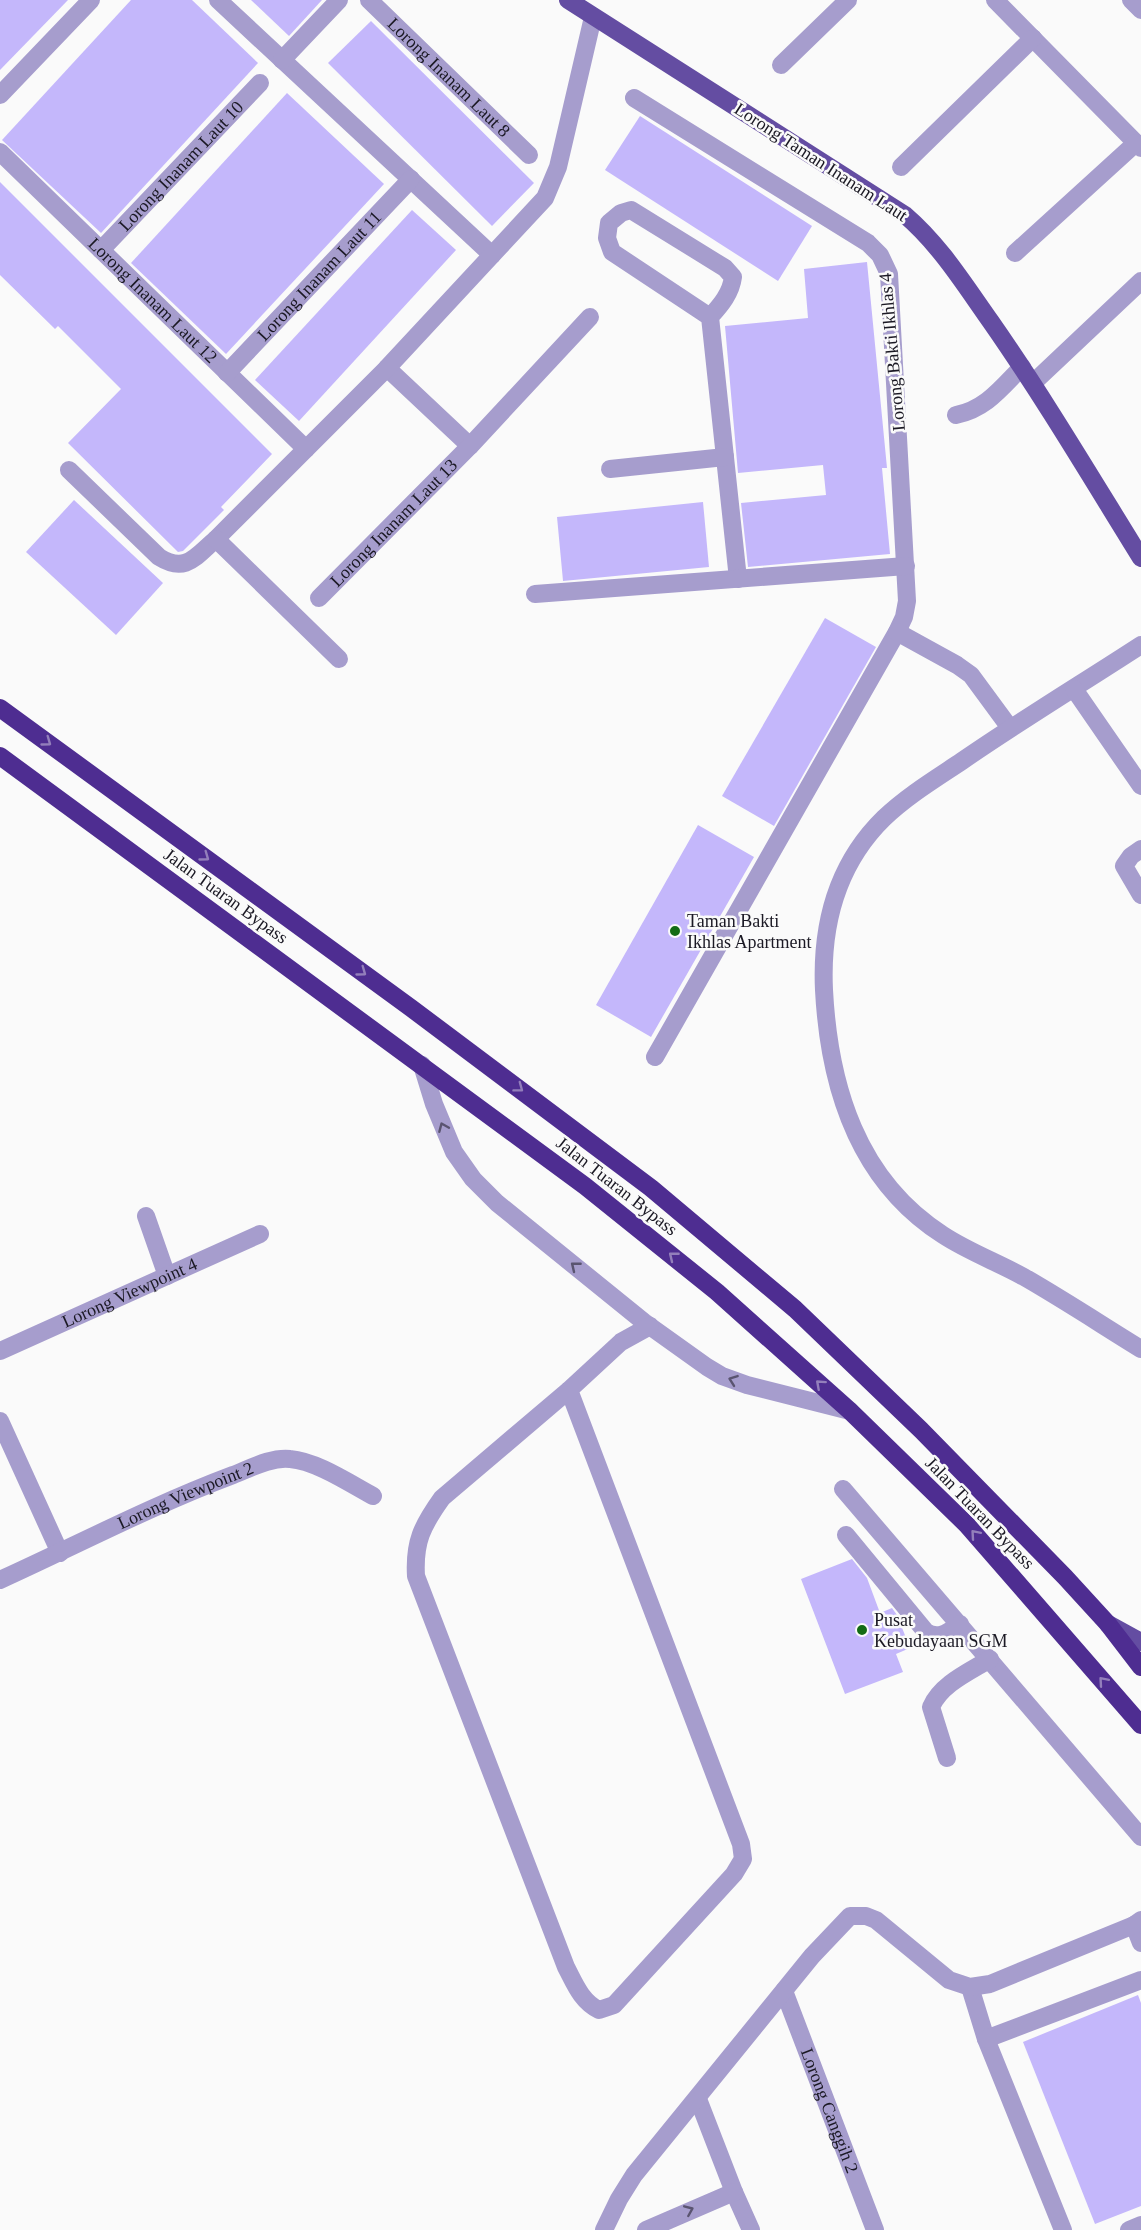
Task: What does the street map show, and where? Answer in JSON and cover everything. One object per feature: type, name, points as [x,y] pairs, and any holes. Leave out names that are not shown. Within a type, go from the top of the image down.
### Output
[{"type":"highway","name":"Jalan Tuaran Bypass","points":[[0,708],[411,1008],[651,1188],[804,1317],[1013,1522],[1108,1624],[1141,1667]]},
{"type":"highway","name":"Jalan Tuaran Bypass","points":[[0,756],[585,1186],[717,1292],[850,1411],[967,1525],[1141,1725]]},
{"type":"main road","name":"Lorong Taman Inanam Laut","points":[[568,0],[905,215],[923,231],[945,257],[1033,383],[1141,558]]},
{"type":"main road","points":[[1108,1624],[1141,1642]]},
{"type":"street","points":[[0,95],[91,0]]},
{"type":"street","points":[[218,0],[492,255]]},
{"type":"street","points":[[282,60],[339,0]]},
{"type":"street","name":"Lorong Inanam Laut 8","points":[[369,0],[529,155]]},
{"type":"street","points":[[781,65],[848,0]]},
{"type":"street","points":[[995,0],[1139,145],[1015,253]]},
{"type":"street","points":[[1131,0],[1141,10]]},
{"type":"street","points":[[69,470],[159,558],[169,563],[178,566],[189,562],[216,539],[387,368],[535,210],[552,183],[593,17]]},
{"type":"street","points":[[901,167],[1033,38]]},
{"type":"street","name":"Lorong Inanam Laut 10","points":[[101,250],[260,83]]},
{"type":"street","name":"Lorong Bakti Ikhlas 4","points":[[634,98],[868,243],[880,255],[889,274],[907,601],[904,617],[897,632],[655,1057]]},
{"type":"street","name":"Lorong Inanam Laut 12","points":[[0,152],[306,449]]},
{"type":"street","name":"Lorong Inanam Laut 11","points":[[227,373],[411,179]]},
{"type":"street","points":[[710,317],[612,252],[607,238],[609,223],[621,213],[631,210],[725,268],[733,277],[732,285],[722,303],[710,317],[738,579]]},
{"type":"street","points":[[1033,383],[1141,281]]},
{"type":"street","name":"Lorong Inanam Laut 13","points":[[319,598],[470,446],[590,317]]},
{"type":"street","points":[[956,415],[972,412],[985,403],[1022,367]]},
{"type":"street","name":"Lorong Inanam Laut 13","points":[[387,368],[470,446]]},
{"type":"street","points":[[610,469],[725,457]]},
{"type":"street","points":[[216,539],[339,659]]},
{"type":"street","points":[[536,594],[906,566]]},
{"type":"street","points":[[897,632],[971,675],[1010,728]]},
{"type":"street","points":[[1141,645],[1010,728],[909,796],[883,819],[859,848],[842,876],[825,931],[823,969],[826,1028],[834,1073],[845,1113],[861,1148],[887,1184],[913,1213],[942,1235],[1049,1291],[1141,1349]]},
{"type":"street","points":[[1074,689],[1141,786]]},
{"type":"street","points":[[1141,849],[1131,856],[1124,866],[1141,895]]},
{"type":"street","points":[[422,1065],[434,1104],[454,1152],[473,1179],[497,1203],[650,1326],[707,1368],[747,1385],[850,1411]]},
{"type":"street","points":[[146,1216],[167,1276]]},
{"type":"street","name":"Lorong Viewpoint 4","points":[[0,1351],[261,1234]]},
{"type":"street","points":[[621,1342],[632,1311]]},
{"type":"street","points":[[569,1390],[741,1844],[743,1859],[734,1874],[614,2005],[599,2010],[588,2004],[575,1986],[566,1966],[416,1576],[414,1554],[418,1539],[429,1517],[442,1498],[569,1390],[621,1342],[650,1326]]},
{"type":"street","points":[[0,1421],[60,1553]]},
{"type":"street","name":"Lorong Viewpoint 2","points":[[1,1580],[149,1510],[269,1461],[289,1459],[310,1463],[373,1496]]},
{"type":"street","points":[[843,1489],[1141,1837]]},
{"type":"street","points":[[846,1535],[926,1632],[933,1636],[941,1636],[960,1624]]},
{"type":"street","points":[[947,1758],[931,1707],[943,1689],[990,1659]]},
{"type":"street","points":[[604,2230],[634,2175],[698,2099],[784,1990],[850,1916],[866,1916],[876,1920],[949,1980],[970,1988],[990,1984],[1138,1923],[1141,1943]]},
{"type":"street","points":[[986,2039],[1141,1980]]},
{"type":"street","points":[[970,1988],[986,2039],[1064,2230]]},
{"type":"street","name":"Lorong Canggih 2","points":[[784,1990],[875,2230]]},
{"type":"street","points":[[698,2099],[734,2192],[752,2230]]},
{"type":"street","points":[[646,2230],[734,2192]]},
{"type":"street","points":[[1129,2230],[1141,2225]]},
{"type":"building","points":[[0,0],[68,0],[0,70]]},
{"type":"building","points":[[131,0],[192,0],[258,63],[101,233],[2,140]]},
{"type":"building","points":[[251,0],[322,0],[289,36]]},
{"type":"building","points":[[371,21],[534,183],[492,226],[328,63]]},
{"type":"building","points":[[287,93],[384,184],[226,354],[131,263]]},
{"type":"building","points":[[640,116],[812,226],[778,281],[605,170]]},
{"type":"building","points":[[0,182],[272,454],[221,507],[224,510],[183,551],[178,552],[68,443],[121,389],[58,326],[55,329],[0,275]]},
{"type":"building","points":[[412,210],[456,250],[299,421],[255,380]]},
{"type":"building","points":[[867,262],[887,468],[882,468],[890,554],[748,567],[741,503],[826,495],[823,465],[738,473],[725,326],[808,318],[804,269]]},
{"type":"building","points":[[74,500],[163,583],[116,635],[26,552]]},
{"type":"building","points":[[703,502],[709,567],[563,581],[557,517]]},
{"type":"building","points":[[825,618],[876,647],[774,826],[722,796]]},
{"type":"building","name":"Taman Bakti Ikhlas Apartment","points":[[698,825],[754,857],[651,1037],[596,1005]]},
{"type":"building","name":"Pusat Kebudayaan SGM","points":[[852,1559],[867,1578],[880,1613],[892,1608],[897,1615],[910,1648],[896,1654],[903,1672],[845,1694],[801,1579]]},
{"type":"building","points":[[1138,1995],[1141,2003],[1141,2206],[1095,2224],[1023,2042]]},
{"type":"place","name":"Taman Bakti Ikhlas Apartment","points":[[675,931]]},
{"type":"place","name":"Pusat Kebudayaan SGM","points":[[862,1630]]}]
